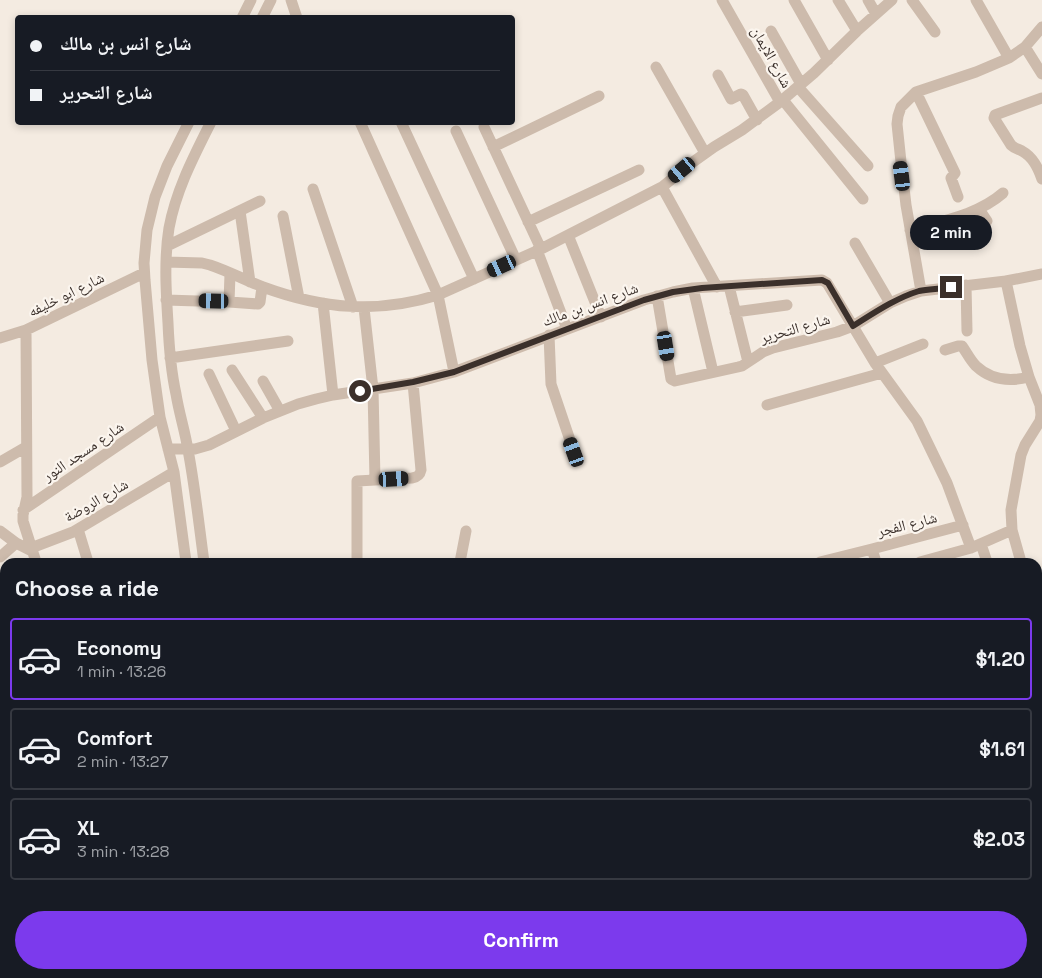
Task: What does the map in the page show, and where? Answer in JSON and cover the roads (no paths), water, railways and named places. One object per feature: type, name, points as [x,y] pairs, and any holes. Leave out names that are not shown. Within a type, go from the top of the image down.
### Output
[{"type":"street","points":[[244,15],[251,0]]},
{"type":"street","points":[[264,15],[271,0]]},
{"type":"street","points":[[291,0],[296,15]]},
{"type":"street","name":"شارع الايمان","points":[[722,0],[781,101],[863,199]]},
{"type":"street","points":[[794,0],[828,60]]},
{"type":"street","points":[[838,0],[857,31]]},
{"type":"street","points":[[868,0],[876,14]]},
{"type":"street","points":[[166,262],[202,263],[217,267],[262,287],[323,303],[359,307],[394,306],[438,295],[539,250],[662,188],[705,153],[757,120],[781,101],[892,0]]},
{"type":"street","points":[[912,0],[935,32]]},
{"type":"street","points":[[976,0],[1009,58]]},
{"type":"street","points":[[921,291],[902,171],[897,124],[901,107],[916,92],[976,72],[1009,58],[1025,47],[1042,27]]},
{"type":"street","points":[[771,31],[800,85],[868,166]]},
{"type":"street","points":[[1025,47],[1042,74]]},
{"type":"street","points":[[656,66],[705,153]]},
{"type":"street","points":[[718,75],[731,99],[741,94],[743,95],[757,120]]},
{"type":"street","points":[[916,92],[955,173],[951,178],[958,198]]},
{"type":"street","points":[[493,147],[599,96]]},
{"type":"street","points":[[1042,98],[994,117],[1011,145],[1025,153],[1033,161],[1042,179]]},
{"type":"street","points":[[185,558],[174,472],[160,417],[152,360],[144,273],[147,230],[155,197],[167,166],[188,125]]},
{"type":"street","points":[[203,558],[188,449],[170,358],[166,300],[166,262],[171,220],[180,188],[210,125]]},
{"type":"street","points":[[361,125],[438,295],[454,372]]},
{"type":"street","points":[[402,125],[474,279]]},
{"type":"street","points":[[484,127],[528,222],[567,329]]},
{"type":"street","points":[[456,131],[516,260]]},
{"type":"street","points":[[528,222],[639,170]]},
{"type":"street","points":[[662,188],[723,287],[735,312],[748,362]]},
{"type":"street","points":[[313,190],[359,307],[374,389],[375,480]]},
{"type":"street","points":[[910,230],[980,209],[996,200],[1003,193]]},
{"type":"street","points":[[167,246],[260,201]]},
{"type":"street","points":[[980,209],[987,221]]},
{"type":"street","points":[[240,211],[250,282]]},
{"type":"street","points":[[964,214],[971,228]]},
{"type":"street","points":[[282,216],[299,298]]},
{"type":"street","points":[[568,235],[601,317]]},
{"type":"street","points":[[855,243],[890,304]]},
{"type":"street","name":"شارع ابو خليفه","points":[[0,338],[26,330],[144,273]]},
{"type":"street","points":[[229,302],[230,274]]},
{"type":"street","name":"شارع التحرير","points":[[657,296],[671,379],[675,381],[738,367],[773,348],[837,332],[853,326],[906,296],[921,291],[1006,281],[1042,274]]},
{"type":"street","name":"شارع انس بن مالك","points":[[168,449],[188,449],[209,445],[236,430],[298,404],[333,395],[413,382],[454,372],[657,296],[693,288],[822,280],[828,283],[875,363],[917,422],[947,483],[963,525],[984,558]]},
{"type":"street","points":[[1006,281],[1029,377],[1041,404],[1040,421],[1021,455],[1011,510],[1012,530],[1019,558]]},
{"type":"street","points":[[966,285],[967,331]]},
{"type":"street","points":[[166,300],[259,304],[262,287]]},
{"type":"street","points":[[693,288],[713,372]]},
{"type":"street","points":[[323,303],[333,395]]},
{"type":"street","points":[[735,312],[787,305]]},
{"type":"street","name":"شارع مسجد النور","points":[[26,330],[27,497],[23,521],[34,558]]},
{"type":"street","points":[[549,335],[550,384],[574,452]]},
{"type":"street","points":[[170,358],[288,341]]},
{"type":"street","points":[[875,363],[923,344]]},
{"type":"street","points":[[945,350],[962,346],[976,365],[985,373],[995,378],[1018,380],[1029,377]]},
{"type":"street","points":[[232,370],[263,418]]},
{"type":"street","points":[[767,405],[882,373]]},
{"type":"street","points":[[209,374],[236,430]]},
{"type":"street","points":[[263,381],[280,411]]},
{"type":"street","points":[[356,558],[356,484],[358,481],[412,478],[418,476],[421,470],[413,382]]},
{"type":"street","name":"شارع مسجد النور","points":[[24,510],[160,417]]},
{"type":"street","points":[[0,462],[26,448]]},
{"type":"street","name":"شارع الروضة","points":[[31,549],[67,535],[174,472]]},
{"type":"street","name":"شارع الفجر","points":[[875,558],[872,549],[963,525]]},
{"type":"street","points":[[78,529],[87,558]]},
{"type":"street","points":[[934,558],[976,546],[1012,530]]},
{"type":"street","points":[[461,558],[466,531]]},
{"type":"street","points":[[0,532],[16,543],[31,549]]},
{"type":"street","points":[[0,557],[16,543]]},
{"type":"street","points":[[836,558],[872,549]]}]
